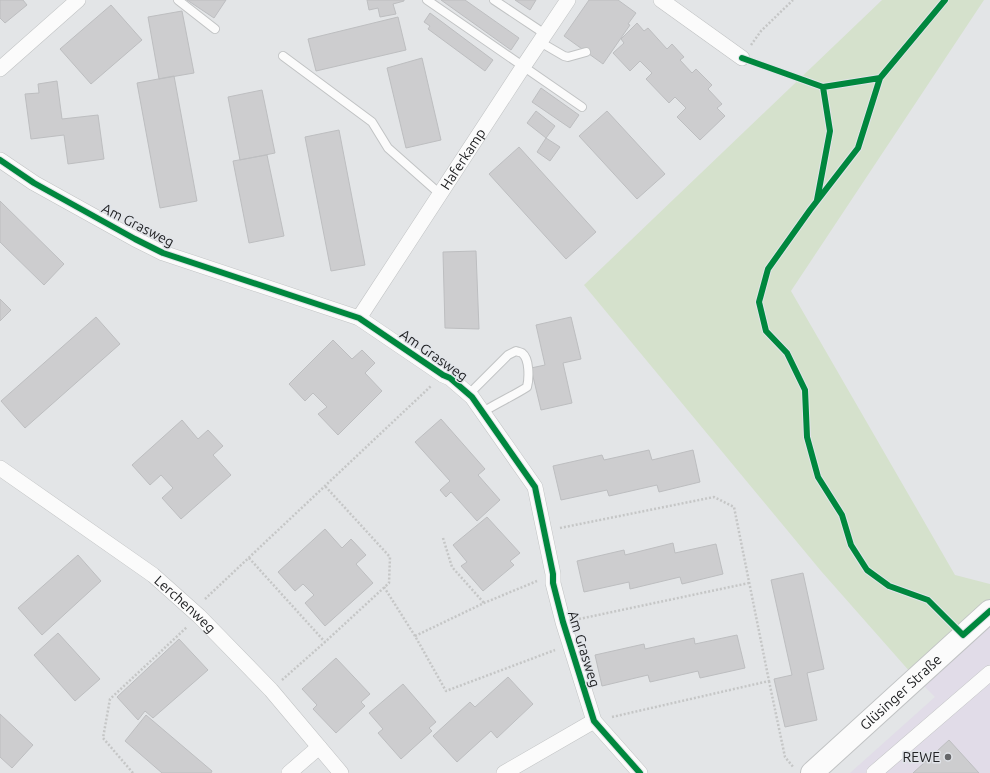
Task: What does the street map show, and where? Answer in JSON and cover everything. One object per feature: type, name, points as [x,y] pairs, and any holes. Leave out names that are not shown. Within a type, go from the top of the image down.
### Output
[{"type":"main road","name":"Glüsinger Straße","points":[[812,773],[990,611]]},
{"type":"street","points":[[0,69],[78,0]]},
{"type":"street","name":"Haferkamp","points":[[359,318],[568,0]]},
{"type":"street","points":[[661,0],[742,58]]},
{"type":"street","name":"Am Grasweg","points":[[0,160],[34,183],[163,253],[359,318],[450,378],[472,396],[535,487],[553,574],[553,583],[563,622],[594,721],[640,773]]},
{"type":"street","name":"Lerchenweg","points":[[0,468],[153,575],[196,613],[271,690],[341,773]]},
{"type":"street","points":[[874,773],[990,673]]},
{"type":"street","points":[[504,773],[594,721]]},
{"type":"street","points":[[289,773],[319,747]]},
{"type":"lane","points":[[178,0],[215,29]]},
{"type":"lane","points":[[427,0],[582,108]]},
{"type":"lane","points":[[494,0],[564,56],[568,57],[586,52]]},
{"type":"lane","points":[[283,56],[372,122],[388,148],[440,194]]},
{"type":"lane","points":[[469,394],[508,355],[516,351],[523,354],[527,360],[529,376],[528,387],[483,412]]},
{"type":"path","points":[[742,58],[761,31],[793,0]]},
{"type":"path","points":[[133,773],[103,738],[110,699],[249,558],[443,374]]},
{"type":"path","points":[[271,690],[326,642],[389,583],[390,557],[325,486]]},
{"type":"path","points":[[544,531],[714,497],[734,507],[785,757],[798,773]]},
{"type":"path","points":[[443,538],[452,567],[484,603]]},
{"type":"path","points":[[249,558],[326,642]]},
{"type":"path","points":[[415,636],[484,603],[553,574]]},
{"type":"path","points":[[563,622],[749,584]]},
{"type":"path","points":[[384,587],[415,636],[446,691],[571,644]]},
{"type":"path","points":[[594,721],[769,681]]},
{"type":"shaded area","points":[[990,599],[990,773],[850,773],[935,697],[911,673]]},
{"type":"green space","points":[[882,0],[984,0],[791,291],[955,575],[990,584],[990,599],[911,673],[821,571],[584,285]]},
{"type":"building","points":[[0,0],[23,0],[27,5],[5,23],[0,18]]},
{"type":"building","points":[[187,0],[226,0],[214,18]]},
{"type":"building","points":[[367,0],[404,1],[393,4],[396,14],[380,17],[378,8],[369,10]]},
{"type":"building","points":[[441,0],[465,0],[519,38],[511,50]]},
{"type":"building","points":[[515,0],[536,0],[530,10]]},
{"type":"building","points":[[589,0],[618,0],[636,13],[628,24],[630,25],[603,64],[564,36]]},
{"type":"building","points":[[111,5],[142,40],[91,84],[60,49]]},
{"type":"building","points":[[182,11],[194,73],[159,79],[148,17]]},
{"type":"building","points":[[430,13],[493,60],[485,71],[428,29],[430,26],[424,22]]},
{"type":"building","points":[[398,17],[406,50],[316,71],[308,39]]},
{"type":"building","points":[[637,23],[644,31],[648,28],[667,49],[672,44],[684,57],[680,60],[692,73],[696,69],[712,85],[708,89],[722,104],[717,108],[725,116],[700,140],[677,117],[686,108],[675,97],[669,103],[646,79],[652,73],[640,61],[630,71],[613,53],[624,43],[621,39]]},
{"type":"building","points":[[422,58],[441,140],[406,148],[387,68]]},
{"type":"building","points":[[174,76],[197,201],[160,208],[137,83]]},
{"type":"building","points":[[57,81],[62,119],[98,115],[104,159],[68,164],[64,135],[31,139],[25,94],[39,93],[38,84]]},
{"type":"building","points":[[541,88],[579,115],[570,128],[532,102]]},
{"type":"building","points":[[262,90],[275,153],[240,160],[228,97]]},
{"type":"building","points":[[536,111],[555,126],[546,138],[527,123]]},
{"type":"building","points":[[607,111],[665,174],[637,199],[579,136]]},
{"type":"building","points":[[339,130],[365,265],[331,271],[305,137]]},
{"type":"building","points":[[546,138],[560,147],[550,161],[537,152]]},
{"type":"building","points":[[519,147],[596,232],[566,259],[489,174]]},
{"type":"building","points":[[267,155],[284,236],[249,243],[233,161]]},
{"type":"building","points":[[0,201],[64,264],[44,285],[0,242]]},
{"type":"building","points":[[476,251],[479,329],[445,328],[443,252]]},
{"type":"building","points":[[0,299],[11,310],[0,321]]},
{"type":"building","points":[[96,317],[120,344],[25,428],[1,401]]},
{"type":"building","points":[[571,317],[581,359],[563,363],[572,403],[541,410],[531,368],[545,365],[536,325]]},
{"type":"building","points":[[333,340],[352,359],[362,350],[375,363],[365,373],[382,391],[338,435],[318,414],[327,407],[313,393],[305,401],[289,384]]},
{"type":"building","points":[[441,419],[485,469],[478,475],[500,500],[477,521],[451,492],[446,497],[440,490],[450,481],[415,442]]},
{"type":"building","points":[[182,420],[198,439],[208,430],[223,446],[213,455],[231,475],[181,519],[162,498],[173,488],[161,475],[150,485],[132,465]]},
{"type":"building","points":[[649,450],[652,460],[693,450],[700,482],[659,492],[657,485],[609,496],[607,490],[561,500],[553,466],[602,455],[604,460]]},
{"type":"building","points":[[487,517],[520,553],[510,561],[514,565],[483,591],[461,566],[467,562],[453,545]]},
{"type":"building","points":[[325,529],[342,548],[351,539],[366,555],[356,564],[373,583],[325,626],[305,603],[314,595],[303,584],[295,591],[278,572]]},
{"type":"building","points":[[673,543],[675,553],[716,544],[723,574],[682,584],[680,577],[630,589],[629,582],[584,592],[577,561],[624,550],[625,555]]},
{"type":"building","points":[[78,555],[101,581],[42,635],[18,608]]},
{"type":"building","points":[[803,573],[824,669],[807,673],[817,720],[785,727],[774,679],[792,675],[771,580]]},
{"type":"building","points":[[58,633],[100,679],[75,701],[34,655]]},
{"type":"building","points":[[737,635],[745,668],[700,678],[698,671],[650,682],[648,675],[602,686],[595,655],[644,644],[645,649],[694,638],[695,644]]},
{"type":"building","points":[[179,639],[208,670],[153,718],[145,711],[138,720],[117,697]]},
{"type":"building","points":[[336,658],[370,694],[361,702],[365,706],[336,733],[313,709],[317,705],[302,689]]},
{"type":"building","points":[[508,677],[533,704],[497,738],[491,731],[457,762],[433,736],[470,702],[475,707]]},
{"type":"building","points":[[403,684],[436,722],[429,728],[432,731],[401,759],[378,733],[383,729],[369,713]]},
{"type":"building","points":[[0,714],[33,745],[12,768],[0,757]]},
{"type":"building","points":[[146,715],[212,771],[211,773],[162,773],[125,741]]},
{"type":"building","name":"REWE","points":[[949,740],[979,773],[913,773]]},
{"type":"cycle path","points":[[945,0],[880,78],[858,148],[810,210],[768,269],[759,302],[766,331],[787,353],[805,390],[807,437],[818,477],[842,515],[851,545],[867,570],[889,586],[928,600],[963,635],[990,611]]},
{"type":"cycle path","points":[[742,58],[823,87],[880,78]]},
{"type":"cycle path","points":[[817,200],[830,131],[823,87]]},
{"type":"cycle path","points":[[0,160],[34,183],[163,253],[359,318],[443,375],[450,378],[472,397],[535,487],[553,574],[553,583],[563,622],[594,721],[640,773]]},
{"type":"place","name":"REWE","points":[[948,757]]}]
